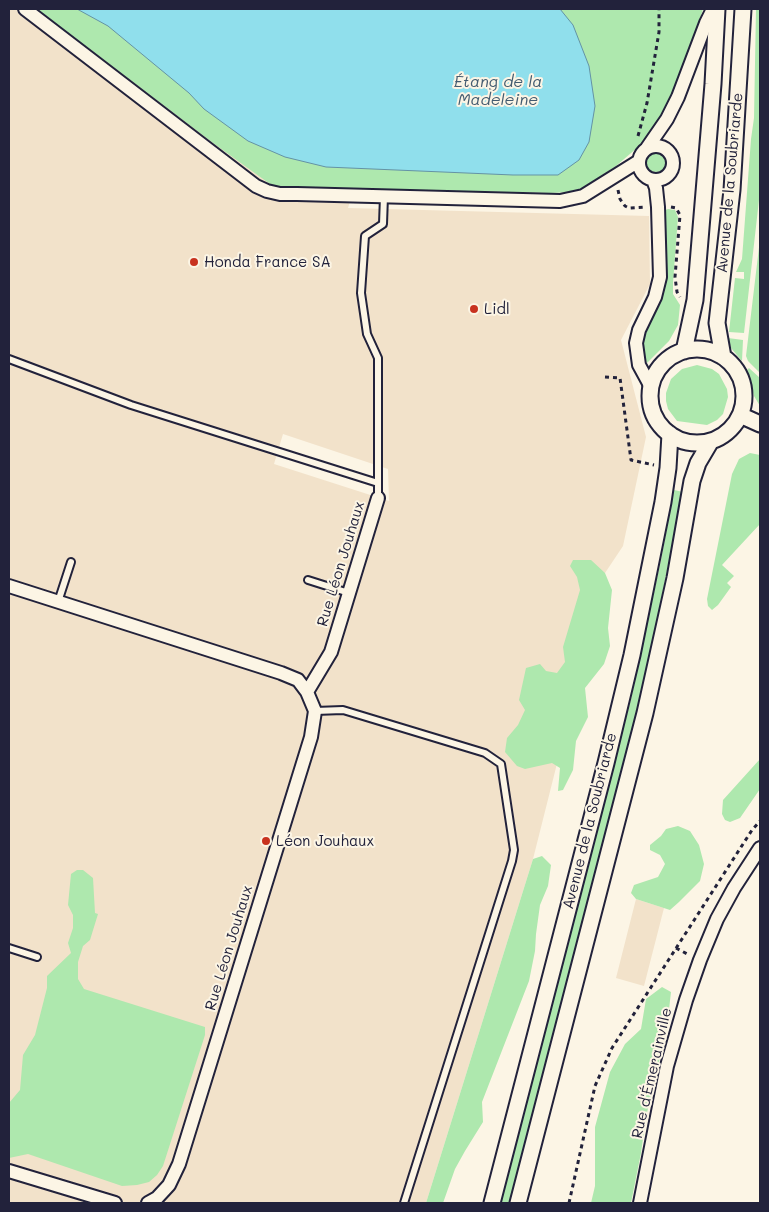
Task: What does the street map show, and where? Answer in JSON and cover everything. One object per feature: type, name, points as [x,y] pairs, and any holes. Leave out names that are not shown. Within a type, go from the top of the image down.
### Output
[{"type":"street","points":[[25,9],[256,186],[267,191],[280,194],[560,201],[583,196],[639,161]]},
{"type":"street","name":"Avenue de la Soubriarde","points":[[647,148],[667,119],[678,97],[706,24],[715,9]]},
{"type":"street","name":"Avenue de la Soubriarde","points":[[684,351],[695,300],[710,129],[715,9]]},
{"type":"street","name":"Avenue de la Soubriarde","points":[[723,357],[718,323],[732,190],[743,9]]},
{"type":"street","points":[[658,145],[668,150],[673,159],[672,170],[664,178],[653,180],[641,171],[640,156],[647,148],[658,145]]},
{"type":"street","points":[[651,387],[640,366],[636,343],[639,330],[655,297],[660,277],[658,207],[653,180]]},
{"type":"street","points":[[684,351],[711,351],[723,357],[733,366],[740,377],[744,390],[744,403],[740,415],[728,431],[711,441],[697,443],[683,441],[670,434],[660,425],[654,414],[651,401],[651,387],[659,369],[674,355],[684,351]]},
{"type":"street","points":[[740,415],[760,424]]},
{"type":"street","name":"Avenue de la Soubriarde","points":[[492,1203],[606,764],[632,655],[663,502],[670,434]]},
{"type":"street","name":"Avenue de la Soubriarde","points":[[518,1203],[645,713],[675,578],[692,481],[698,464],[711,441]]},
{"type":"street","name":"Rue Léon Jouhaux","points":[[307,692],[331,652],[378,498]]},
{"type":"street","name":"Rue Léon Jouhaux","points":[[9,586],[281,673],[298,680],[307,692],[314,711],[311,737],[179,1164],[169,1185],[157,1198],[149,1203]]},
{"type":"street","name":"Rue d'Émerainville","points":[[640,1203],[667,1066],[686,1000],[717,919],[734,888],[760,848]]},
{"type":"street","points":[[9,1171],[115,1203]]},
{"type":"lane","points":[[378,498],[378,358],[367,334],[361,293],[365,236],[383,224],[384,196]]},
{"type":"lane","points":[[9,359],[131,405],[378,483]]},
{"type":"lane","points":[[58,602],[72,562]]},
{"type":"lane","points":[[308,580],[349,593]]},
{"type":"lane","points":[[314,711],[343,710],[485,753],[501,764],[514,850],[512,862],[404,1203]]},
{"type":"lane","points":[[9,948],[37,957]]},
{"type":"path","points":[[647,148],[636,140],[648,103],[659,32],[659,9]]},
{"type":"path","points":[[605,377],[620,378],[630,460],[656,466]]},
{"type":"path","points":[[569,1203],[595,1086],[612,1048],[752,830],[760,821]]},
{"type":"shaded area","points":[[9,9],[47,9],[356,181],[348,208],[649,216],[650,284],[621,340],[646,437],[623,546],[605,573],[533,859],[426,1203],[9,1203]],"holes":[[[283,434],[388,469],[389,501],[274,464]]]},
{"type":"shaded area","points":[[636,899],[664,908],[644,986],[616,978]]},
{"type":"green space","name":"Étang de la Madeleine","points":[[37,9],[703,9],[700,23],[678,78],[675,91],[660,120],[645,141],[616,166],[584,187],[572,192],[550,193],[280,187],[270,184]]},
{"type":"green space","points":[[756,9],[760,9],[760,191],[744,333],[729,332],[735,278],[744,279],[744,272],[736,272],[742,259],[754,118]]},
{"type":"green space","points":[[656,150],[664,153],[667,161],[664,169],[656,172],[648,169],[645,161],[648,153]]},
{"type":"green space","points":[[668,209],[675,210],[678,217],[673,294],[680,305],[678,325],[669,341],[647,363],[640,341],[656,308],[663,211]]},
{"type":"green space","points":[[760,239],[760,373],[748,361],[746,356]]},
{"type":"green space","points":[[728,338],[743,340],[742,361],[731,348]]},
{"type":"green space","points":[[697,365],[712,369],[719,374],[727,389],[728,397],[723,414],[717,420],[707,425],[677,421],[668,409],[666,401],[666,393],[671,379],[682,369]]},
{"type":"green space","points":[[749,368],[760,378],[760,406],[754,396],[747,370]]},
{"type":"green space","points":[[750,453],[760,455],[760,524],[722,565],[734,576],[727,583],[731,587],[712,610],[708,606],[707,599],[732,474],[739,459]]},
{"type":"green space","points":[[674,490],[683,492],[639,701],[509,1203],[500,1203],[631,699]]},
{"type":"green space","points":[[573,560],[591,560],[605,573],[612,590],[608,628],[610,646],[604,664],[585,688],[588,717],[576,741],[573,770],[563,790],[558,791],[560,768],[552,763],[525,769],[517,766],[505,752],[507,738],[518,725],[525,710],[519,700],[526,668],[540,664],[546,671],[557,673],[565,662],[563,647],[580,590],[577,577],[570,566]]},
{"type":"green space","points":[[760,759],[760,789],[740,818],[730,822],[725,820],[722,814],[723,800]]},
{"type":"green space","points":[[678,826],[690,831],[699,845],[704,864],[700,881],[670,910],[636,899],[631,893],[634,885],[658,877],[665,864],[660,855],[650,850],[650,845],[666,829]]},
{"type":"green space","points":[[542,856],[551,865],[548,886],[540,905],[535,951],[529,981],[482,1102],[483,1122],[455,1169],[443,1203],[426,1203],[533,859]]},
{"type":"green space","points":[[77,870],[83,870],[93,878],[95,913],[98,914],[90,940],[83,946],[78,962],[78,979],[84,989],[205,1027],[205,1035],[163,1166],[149,1182],[137,1185],[122,1186],[28,1154],[9,1158],[9,1103],[20,1090],[23,1055],[35,1035],[47,988],[47,976],[71,953],[68,943],[73,928],[73,915],[68,905],[71,874]]},
{"type":"green space","points":[[662,987],[671,992],[667,1027],[646,1117],[631,1203],[591,1203],[595,1186],[595,1127],[610,1072],[625,1044],[641,1029],[646,999]]},
{"type":"water","name":"Étang de la Madeleine","points":[[77,9],[560,9],[573,25],[589,66],[595,106],[589,142],[579,160],[558,175],[513,175],[326,167],[285,157],[248,141],[204,109],[189,93],[108,26]]},
{"type":"place","name":"Honda France SA","points":[[194,262]]},
{"type":"place","name":"Lidl","points":[[474,309]]},
{"type":"place","name":"Léon Jouhaux","points":[[266,841]]}]
